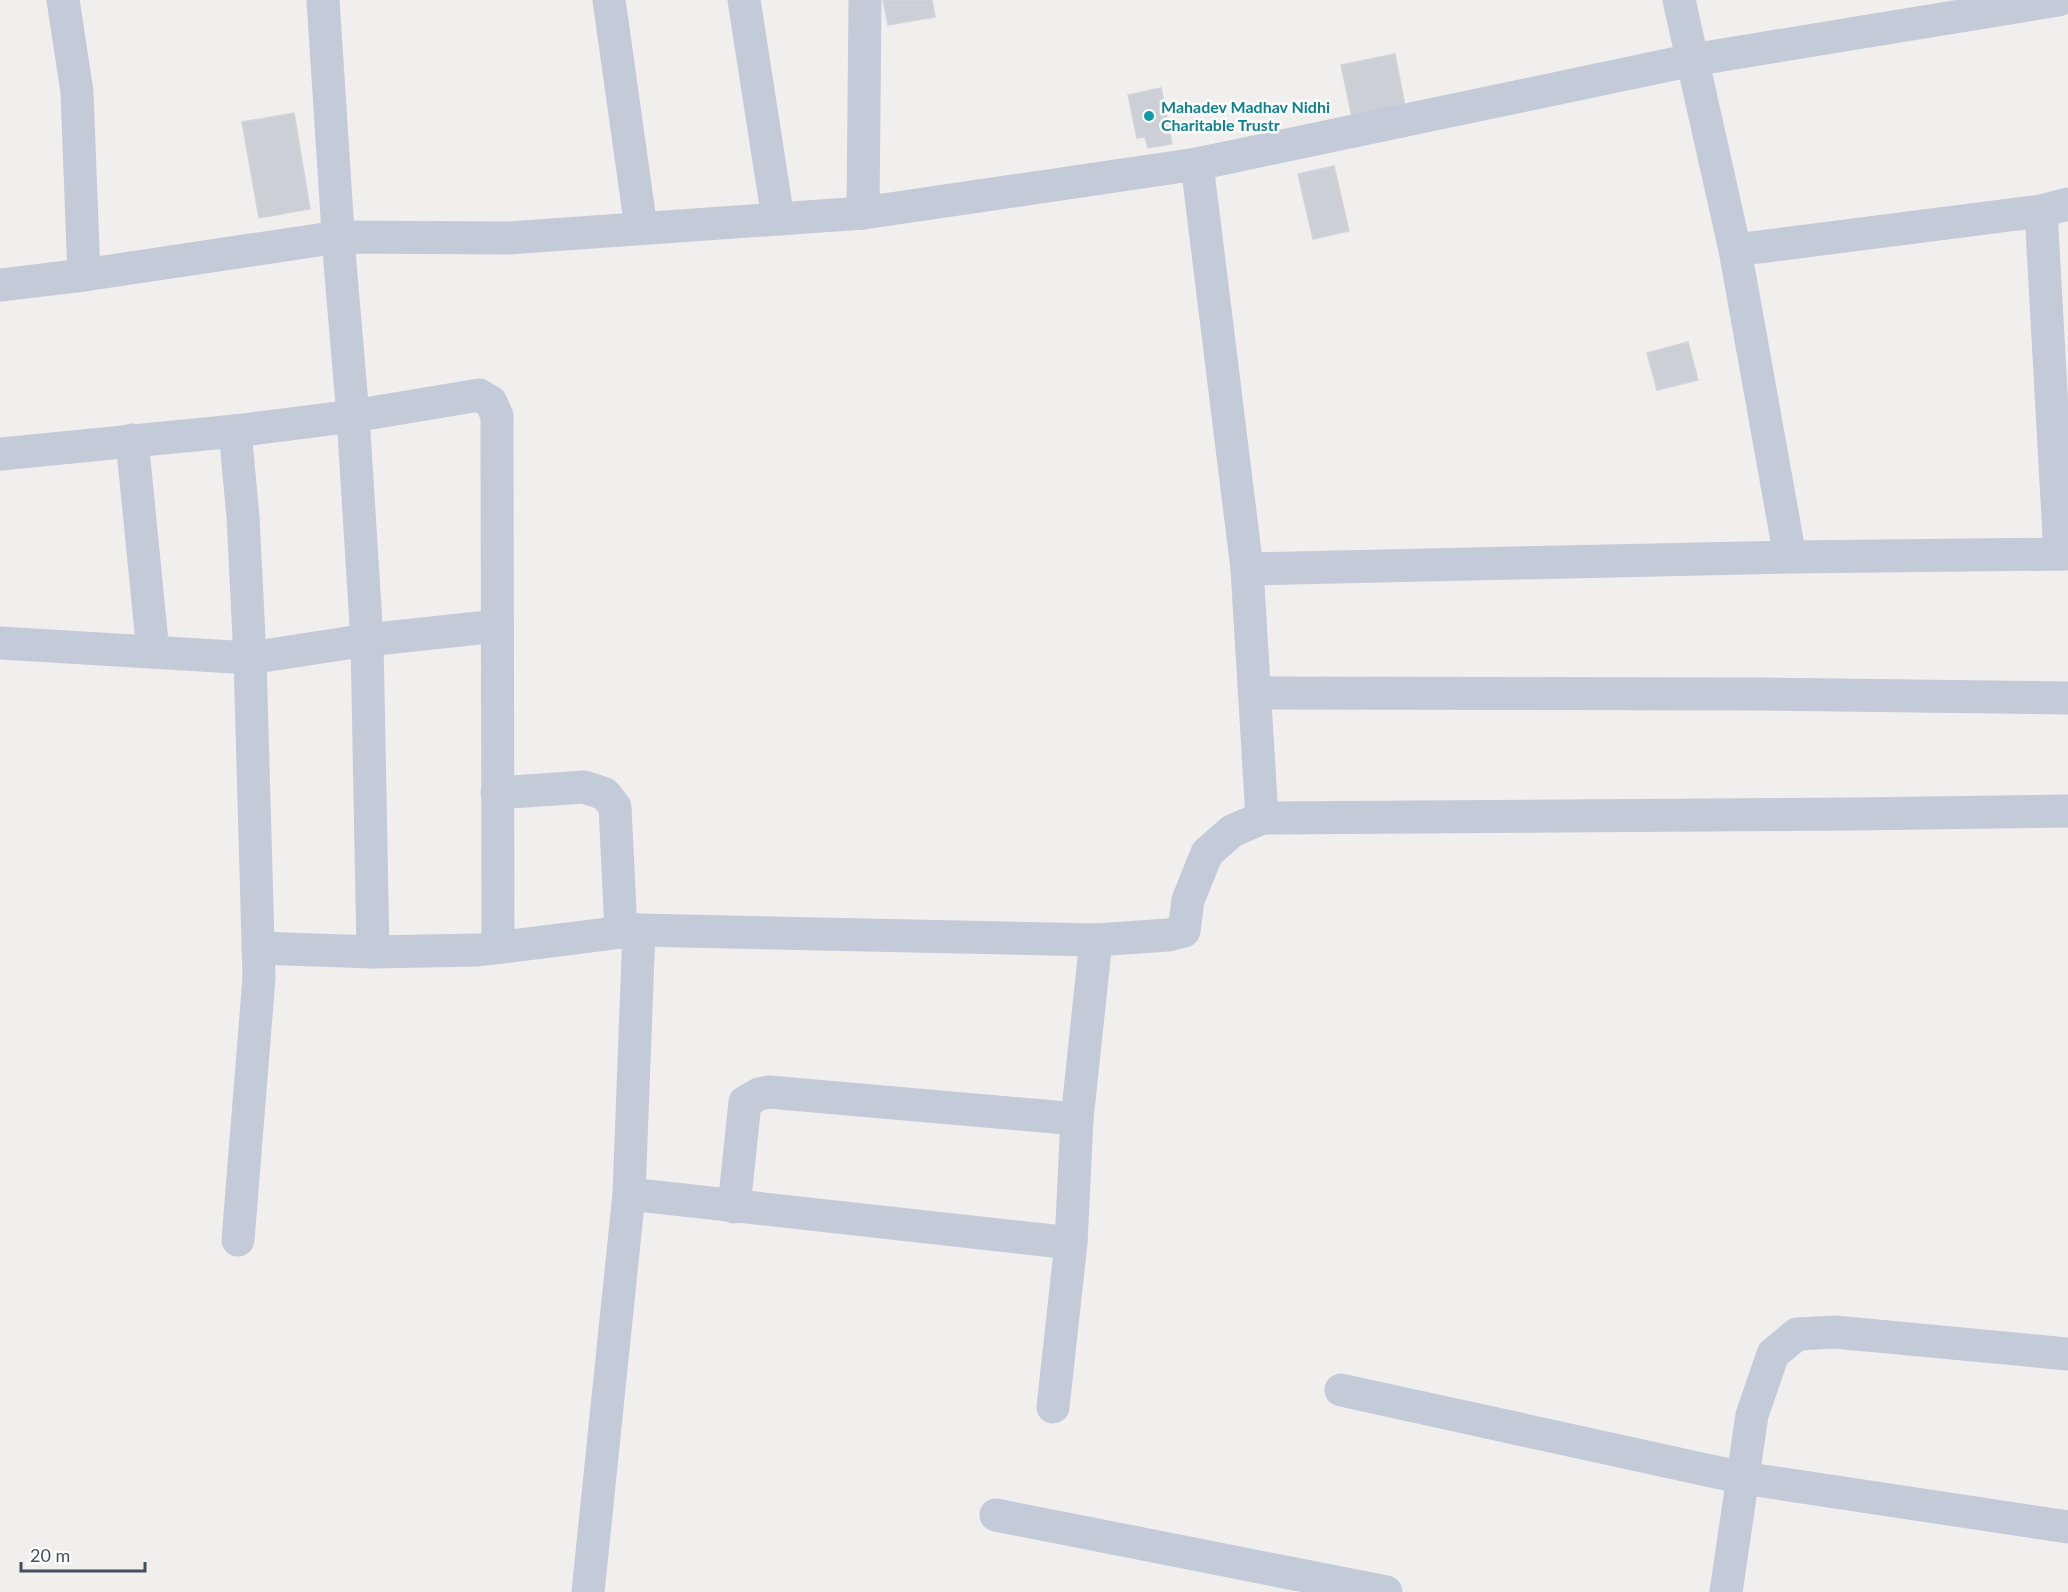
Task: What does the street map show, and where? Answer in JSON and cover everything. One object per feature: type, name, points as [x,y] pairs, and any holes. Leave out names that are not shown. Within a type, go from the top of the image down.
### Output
[{"type":"street","points":[[63,0],[77,92],[84,275]]},
{"type":"street","points":[[323,0],[367,640],[373,952]]},
{"type":"street","points":[[609,0],[641,228]]},
{"type":"street","points":[[744,0],[778,219]]},
{"type":"street","points":[[862,213],[865,0]]},
{"type":"street","points":[[1679,0],[1735,250],[1790,557]]},
{"type":"street","points":[[0,285],[84,275],[338,237],[508,238],[862,213],[1197,164],[1692,60],[2058,0]]},
{"type":"street","points":[[1197,164],[1247,568],[1262,818]]},
{"type":"street","points":[[1247,568],[2064,554],[2055,208],[1735,250]]},
{"type":"street","points":[[0,454],[235,431],[353,416],[479,395],[490,402],[497,416],[498,947]]},
{"type":"street","points":[[235,431],[243,517],[250,658],[259,978],[238,1240]]},
{"type":"street","points":[[132,440],[153,652]]},
{"type":"street","points":[[0,643],[250,658],[367,640],[497,626]]},
{"type":"street","points":[[1255,693],[1751,694],[2068,698]]},
{"type":"street","points":[[497,793],[584,787],[605,794],[615,807],[630,931],[629,1194],[588,1592]]},
{"type":"street","points":[[258,948],[373,952],[478,950],[630,931],[1096,940],[1168,935],[1184,931],[1188,900],[1207,853],[1232,831],[1262,818],[2068,811]]},
{"type":"street","points":[[1053,1407],[1071,1243],[1077,1119],[1096,940]]},
{"type":"street","points":[[734,1207],[746,1102],[759,1094],[769,1092],[1077,1119]]},
{"type":"street","points":[[629,1194],[1071,1243]]},
{"type":"street","points":[[1726,1592],[1752,1415],[1773,1354],[1797,1334],[1835,1332],[2068,1354]]},
{"type":"street","points":[[1341,1390],[1743,1478],[2068,1527]]},
{"type":"street","points":[[996,1515],[1386,1592]]},
{"type":"building","points":[[883,0],[932,0],[935,17],[888,25]]},
{"type":"building","points":[[1395,54],[1406,111],[1353,122],[1341,65]]},
{"type":"building","name":"Mahadev Madhav Nidhi Charitable Trustr","points":[[1161,88],[1172,144],[1148,148],[1145,137],[1137,138],[1128,95]]},
{"type":"building","points":[[294,113],[310,209],[259,218],[242,122]]},
{"type":"building","points":[[1334,166],[1349,231],[1313,239],[1298,174]]},
{"type":"building","points":[[1688,342],[1698,380],[1657,390],[1647,353]]},
{"type":"place","name":"Mahadev Madhav Nidhi Charitable Trustr","points":[[1149,116]]}]
